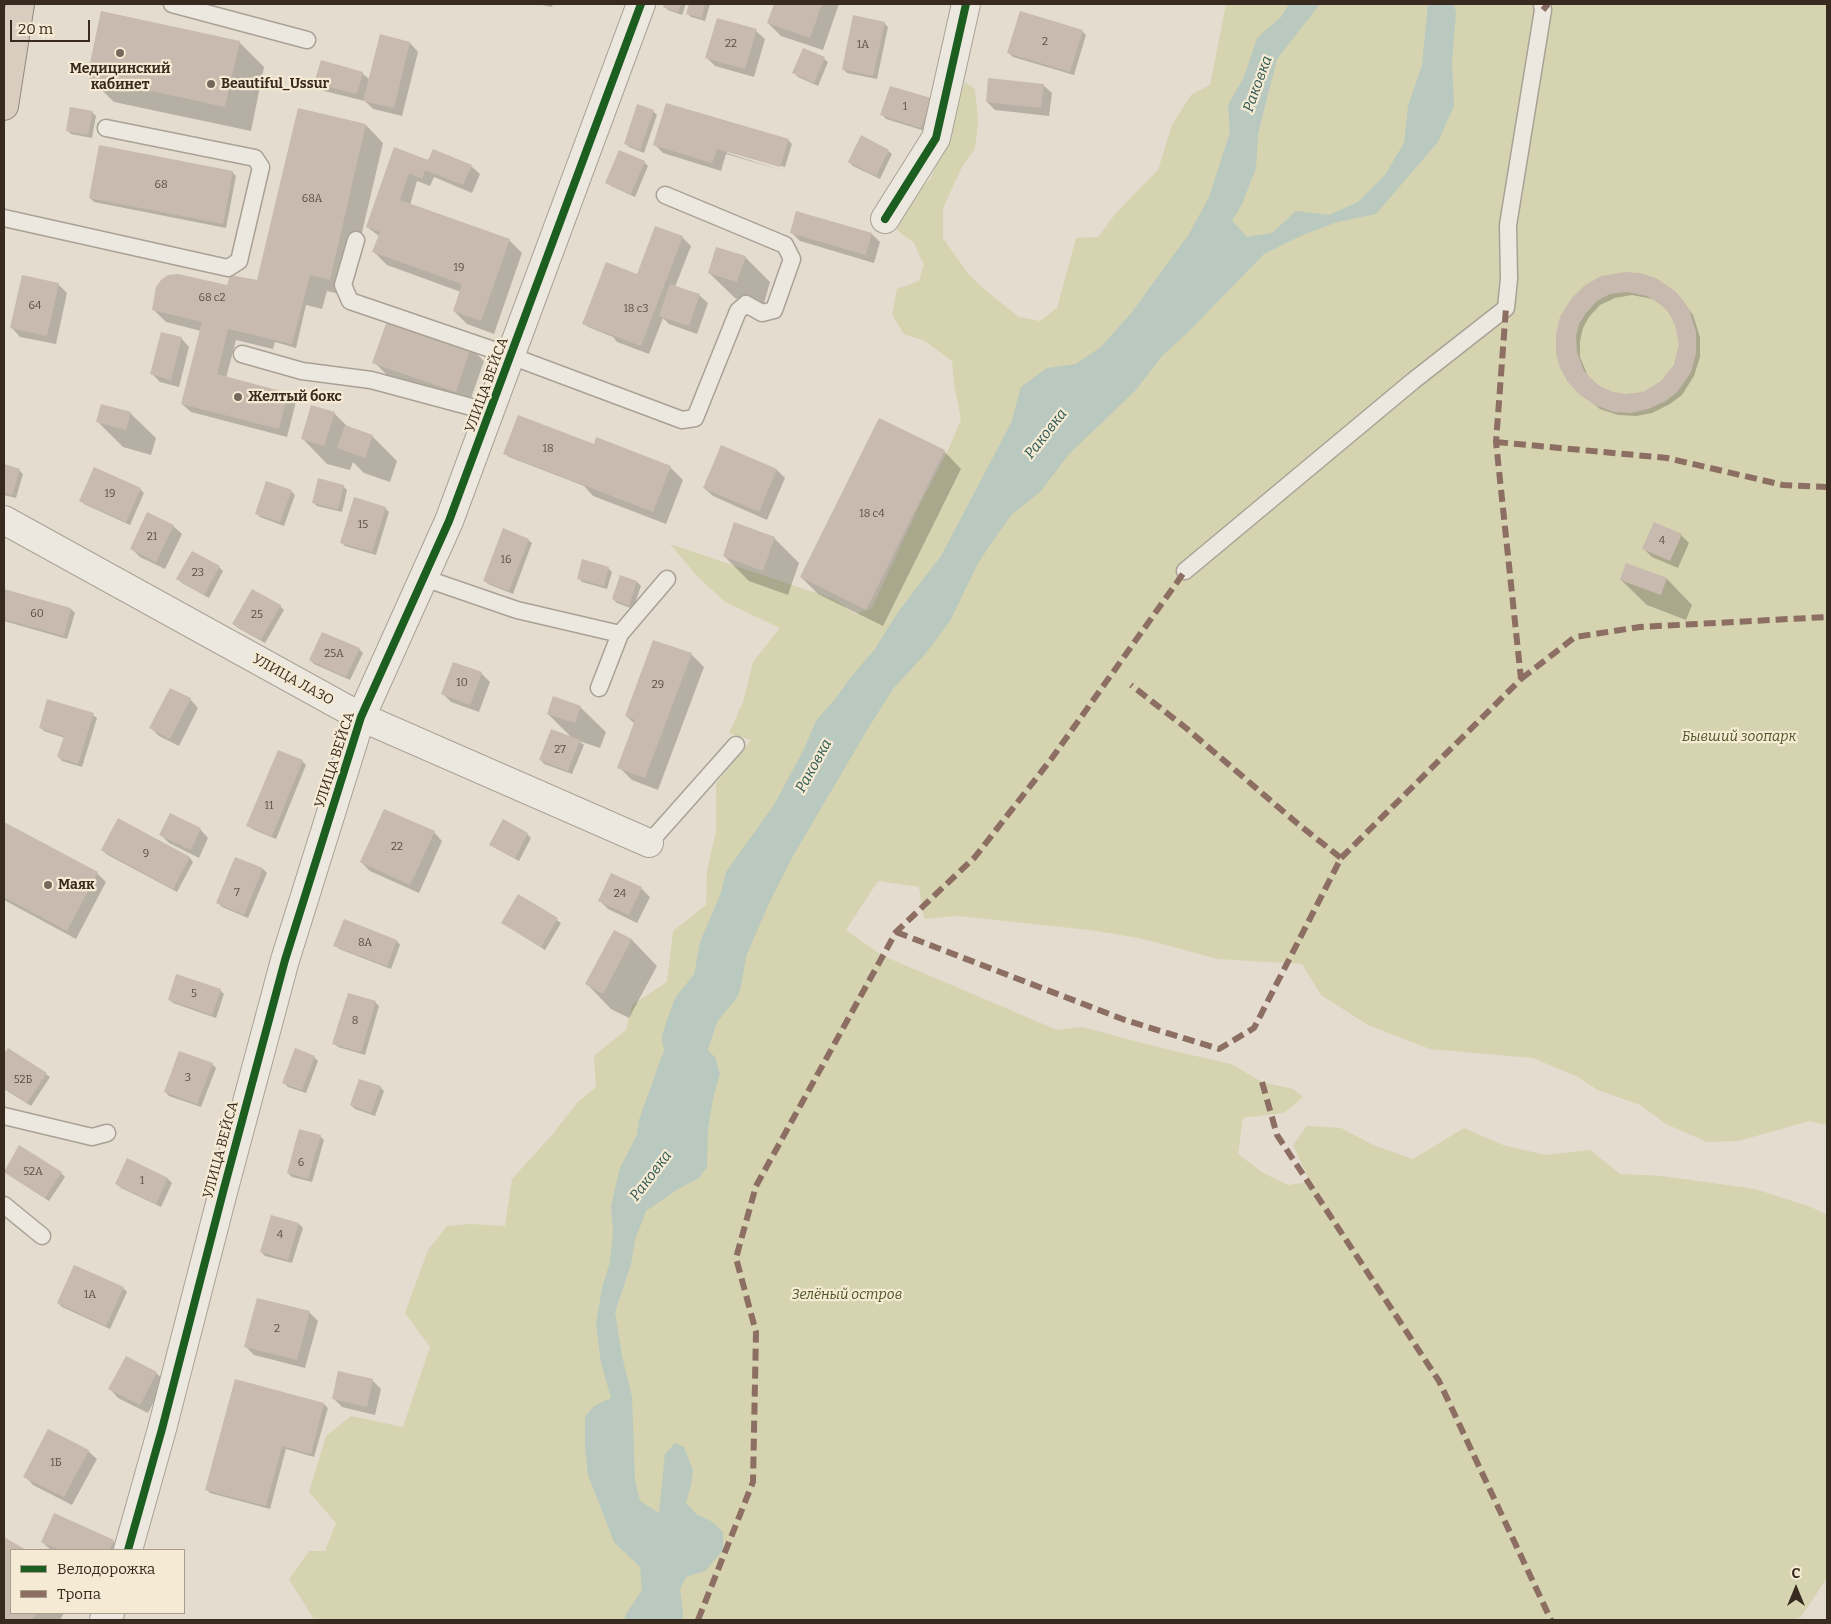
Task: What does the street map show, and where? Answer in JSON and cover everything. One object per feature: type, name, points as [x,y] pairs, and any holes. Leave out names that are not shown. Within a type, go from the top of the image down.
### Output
[{"type":"highway","points":[[4,106],[20,4]]},
{"type":"street","name":"УЛИЦА ВЕЙСА","points":[[128,1549],[162,1429],[222,1192],[285,960],[360,717],[450,521],[641,4]]},
{"type":"street","points":[[885,219],[936,138],[966,4]]},
{"type":"street","name":"УЛИЦА ЛАЗО","points":[[4,520],[360,717],[649,843]]},
{"type":"lane","points":[[172,4],[307,40]]},
{"type":"lane","points":[[1185,570],[1413,381],[1506,308],[1510,279],[1508,225],[1543,10],[1542,4]]},
{"type":"lane","points":[[4,218],[228,268],[239,261],[261,166],[255,158],[106,128]]},
{"type":"lane","points":[[356,240],[343,285],[350,301],[511,356],[682,420],[695,418],[738,311],[746,304],[762,313],[774,310],[792,259],[785,245],[664,195]]},
{"type":"lane","points":[[242,354],[302,371],[372,380],[490,412]]},
{"type":"lane","points":[[424,578],[517,610],[620,634]]},
{"type":"lane","points":[[599,688],[620,634],[667,579]]},
{"type":"lane","points":[[649,843],[736,745]]},
{"type":"lane","points":[[4,1116],[92,1137],[108,1133]]},
{"type":"lane","points":[[4,1205],[42,1236]]},
{"type":"green space","name":"Зелёный остров","points":[[1226,4],[1827,4],[1827,1125],[1810,1121],[1738,1141],[1707,1142],[1666,1124],[1640,1105],[1598,1090],[1576,1076],[1533,1058],[1430,1049],[1368,1025],[1321,995],[1302,964],[1218,959],[1139,938],[1090,930],[958,916],[924,919],[919,887],[878,881],[846,930],[881,955],[1057,1030],[1082,1027],[1231,1064],[1262,1082],[1293,1089],[1303,1097],[1284,1113],[1243,1118],[1238,1154],[1263,1173],[1288,1185],[1310,1182],[1293,1145],[1307,1126],[1341,1128],[1373,1145],[1413,1159],[1464,1128],[1503,1145],[1545,1155],[1590,1150],[1620,1174],[1662,1176],[1755,1189],[1811,1207],[1827,1215],[1827,1578],[1801,1617],[1792,1620],[335,1620],[313,1618],[289,1579],[309,1551],[325,1551],[336,1523],[309,1492],[326,1436],[351,1416],[403,1427],[430,1347],[405,1313],[428,1250],[447,1226],[471,1224],[505,1226],[512,1179],[552,1135],[577,1103],[596,1087],[594,1056],[626,1030],[632,1005],[667,982],[673,931],[706,905],[707,870],[716,832],[716,784],[751,740],[729,733],[743,702],[753,662],[780,628],[725,602],[698,577],[670,544],[834,599],[855,614],[872,608],[961,420],[952,361],[925,341],[904,334],[892,315],[897,289],[919,281],[924,265],[914,243],[897,230],[909,201],[931,178],[965,82],[975,89],[978,121],[975,149],[962,167],[943,208],[943,238],[969,275],[991,295],[1019,317],[1040,321],[1057,308],[1076,238],[1098,237],[1116,213],[1158,170],[1172,125],[1191,95],[1210,85]]},
{"type":"water","points":[[1289,4],[1320,4],[1277,59],[1258,134],[1256,168],[1242,204],[1232,221],[1247,237],[1272,233],[1296,211],[1329,215],[1358,202],[1385,175],[1404,143],[1408,106],[1422,65],[1428,4],[1454,4],[1456,13],[1452,62],[1454,106],[1438,142],[1376,214],[1337,222],[1303,235],[1264,254],[1162,356],[1135,391],[1069,454],[1041,491],[1011,515],[978,563],[950,621],[926,653],[893,689],[867,730],[793,856],[770,901],[743,923],[723,949],[717,941],[719,900],[726,872],[774,805],[804,749],[816,721],[875,649],[898,612],[941,556],[1011,423],[1021,387],[1047,368],[1076,364],[1101,347],[1132,312],[1189,234],[1209,197],[1230,132],[1228,105],[1244,77],[1257,38],[1281,17]]},
{"type":"water","points":[[711,976],[722,996],[702,1016],[695,1034],[702,1045],[715,1057],[720,1074],[713,1098],[708,1129],[707,1167],[699,1178],[678,1189],[646,1211],[635,1240],[631,1264],[615,1312],[622,1356],[632,1397],[635,1481],[640,1501],[659,1513],[665,1454],[675,1443],[684,1447],[693,1470],[686,1503],[697,1515],[711,1521],[723,1532],[723,1550],[705,1571],[686,1577],[680,1589],[682,1620],[624,1620],[642,1590],[640,1567],[614,1542],[588,1475],[585,1447],[585,1417],[594,1406],[611,1398],[601,1363],[596,1324],[602,1288],[610,1262],[613,1232],[611,1206],[620,1168],[637,1135],[639,1120],[660,1061],[676,1024],[695,987]]},
{"type":"building","points":[[664,4],[681,4],[678,12],[663,7]]},
{"type":"building","points":[[689,4],[705,4],[702,18],[686,14]]},
{"type":"building","points":[[774,4],[822,4],[810,38],[767,23]]},
{"type":"building","points":[[101,11],[240,41],[225,107],[87,77]]},
{"type":"building","points":[[1020,11],[1083,30],[1070,72],[1007,53]]},
{"type":"building","points":[[853,15],[885,22],[873,76],[842,69]]},
{"type":"building","points":[[717,18],[757,29],[745,69],[705,58]]},
{"type":"building","points":[[380,34],[410,42],[394,108],[363,101]]},
{"type":"building","points":[[803,48],[825,57],[814,83],[792,73]]},
{"type":"building","points":[[321,60],[363,72],[357,94],[314,83]]},
{"type":"building","points":[[988,78],[1044,84],[1041,108],[986,102]]},
{"type":"building","points":[[890,86],[931,98],[921,128],[880,115]]},
{"type":"building","points":[[666,103],[789,139],[780,167],[717,149],[712,163],[653,145]]},
{"type":"building","points":[[637,104],[654,110],[640,150],[624,144]]},
{"type":"building","points":[[70,107],[93,111],[88,135],[66,131]]},
{"type":"building","points":[[298,108],[366,124],[330,280],[310,275],[292,344],[228,329],[217,374],[288,393],[279,429],[181,404],[202,322],[152,310],[156,287],[168,275],[178,274],[227,285],[230,275],[257,280]]},
{"type":"building","points":[[861,135],[889,150],[876,176],[848,162]]},
{"type":"building","points":[[99,145],[233,171],[223,224],[89,198]]},
{"type":"building","points":[[394,147],[428,160],[433,149],[472,165],[463,185],[425,170],[422,179],[409,173],[400,200],[510,239],[481,321],[453,311],[462,284],[372,252],[380,232],[366,227]]},
{"type":"building","points":[[619,150],[645,161],[631,194],[605,183]]},
{"type":"building","points":[[796,211],[872,233],[866,255],[790,233]]},
{"type":"building","points":[[655,226],[683,236],[641,346],[582,324],[606,262],[637,274]]},
{"type":"building","points":[[716,247],[746,256],[737,282],[708,273]]},
{"type":"building","points":[[1625,272],[1640,273],[1656,278],[1676,292],[1689,309],[1696,332],[1696,353],[1691,372],[1678,391],[1666,401],[1648,409],[1631,413],[1613,412],[1595,405],[1580,395],[1568,382],[1560,368],[1556,353],[1556,334],[1560,317],[1571,299],[1584,286],[1601,276]],"holes":[[[1627,292],[1647,296],[1663,306],[1675,325],[1679,344],[1674,365],[1661,381],[1643,392],[1625,394],[1613,392],[1598,385],[1584,371],[1577,352],[1576,336],[1579,324],[1597,301],[1610,294]]]},
{"type":"building","points":[[22,275],[59,283],[47,336],[10,328]]},
{"type":"building","points":[[670,284],[700,294],[689,326],[659,316]]},
{"type":"building","points":[[388,318],[471,347],[456,392],[372,363]]},
{"type":"building","points":[[161,332],[182,337],[171,380],[150,374]]},
{"type":"building","points":[[101,404],[131,412],[126,430],[96,422]]},
{"type":"building","points":[[311,405],[335,412],[324,446],[301,439]]},
{"type":"building","points":[[518,415],[594,444],[596,437],[671,466],[653,512],[503,454]]},
{"type":"building","points":[[879,418],[945,450],[866,610],[800,577]]},
{"type":"building","points":[[345,425],[373,435],[365,458],[337,448]]},
{"type":"building","points":[[721,445],[777,469],[759,512],[703,488]]},
{"type":"building","points":[[4,464],[20,469],[12,495],[4,493]]},
{"type":"building","points":[[94,467],[141,488],[126,522],[79,501]]},
{"type":"building","points":[[318,478],[344,485],[338,509],[312,503]]},
{"type":"building","points":[[266,481],[292,490],[280,522],[255,514]]},
{"type":"building","points":[[354,497],[386,507],[372,552],[340,543]]},
{"type":"building","points":[[147,512],[174,525],[156,562],[130,549]]},
{"type":"building","points":[[734,522],[775,537],[763,571],[723,556]]},
{"type":"building","points":[[1654,522],[1682,534],[1670,561],[1642,549]]},
{"type":"building","points":[[503,528],[529,539],[509,591],[483,581]]},
{"type":"building","points":[[192,551],[220,566],[204,595],[176,579]]},
{"type":"building","points":[[582,559],[609,567],[604,586],[577,579]]},
{"type":"building","points":[[1626,563],[1667,578],[1661,595],[1620,580]]},
{"type":"building","points":[[620,575],[637,581],[629,606],[612,599]]},
{"type":"building","points":[[4,589],[71,608],[64,636],[4,619]]},
{"type":"building","points":[[252,589],[281,605],[261,640],[232,624]]},
{"type":"building","points":[[322,632],[360,648],[346,677],[309,660]]},
{"type":"building","points":[[653,640],[692,653],[645,778],[617,768],[635,720],[625,716]]},
{"type":"building","points":[[453,662],[482,672],[470,705],[441,694]]},
{"type":"building","points":[[170,688],[191,698],[170,739],[149,728]]},
{"type":"building","points":[[553,696],[581,706],[575,723],[547,714]]},
{"type":"building","points":[[47,699],[94,713],[78,764],[57,757],[64,736],[39,728]]},
{"type":"building","points":[[551,729],[580,740],[568,771],[539,760]]},
{"type":"building","points":[[278,750],[303,760],[272,836],[246,826]]},
{"type":"building","points":[[384,809],[435,831],[410,885],[360,862]]},
{"type":"building","points":[[170,813],[201,828],[191,850],[159,835]]},
{"type":"building","points":[[118,818],[190,857],[173,889],[101,850]]},
{"type":"building","points":[[503,819],[528,833],[515,858],[489,845]]},
{"type":"building","name":"Маяк","points":[[4,822],[98,872],[67,931],[4,897]]},
{"type":"building","points":[[235,857],[263,868],[244,915],[216,903]]},
{"type":"building","points":[[611,873],[642,887],[629,915],[598,901]]},
{"type":"building","points":[[518,894],[558,918],[541,947],[501,923]]},
{"type":"building","points":[[344,919],[397,940],[387,966],[333,946]]},
{"type":"building","points":[[614,930],[632,939],[603,994],[585,984]]},
{"type":"building","points":[[176,974],[221,989],[212,1015],[168,1000]]},
{"type":"building","points":[[348,993],[376,1001],[361,1052],[332,1044]]},
{"type":"building","points":[[8,1048],[47,1073],[27,1103],[4,1088],[4,1053]]},
{"type":"building","points":[[295,1048],[315,1056],[302,1090],[282,1083]]},
{"type":"building","points":[[179,1051],[213,1063],[197,1104],[164,1092]]},
{"type":"building","points":[[359,1079],[381,1086],[371,1113],[350,1105]]},
{"type":"building","points":[[299,1129],[321,1135],[308,1179],[287,1173]]},
{"type":"building","points":[[19,1145],[62,1172],[45,1198],[4,1172]]},
{"type":"building","points":[[127,1158],[168,1178],[156,1204],[115,1184]]},
{"type":"building","points":[[271,1215],[299,1223],[288,1260],[260,1252]]},
{"type":"building","points":[[74,1265],[124,1287],[106,1326],[57,1303]]},
{"type":"building","points":[[257,1298],[310,1311],[297,1360],[244,1347]]},
{"type":"building","points":[[126,1356],[157,1372],[140,1405],[108,1389]]},
{"type":"building","points":[[338,1371],[373,1379],[367,1407],[332,1399]]},
{"type":"building","points":[[235,1379],[324,1403],[311,1454],[282,1446],[266,1506],[205,1490]]},
{"type":"building","points":[[48,1429],[89,1450],[64,1497],[23,1477]]},
{"type":"building","points":[[54,1513],[114,1540],[110,1549],[57,1549],[41,1542]]},
{"type":"building","points":[[4,1537],[24,1549],[10,1549],[10,1614],[36,1614],[32,1620],[4,1620]]},
{"type":"waterway","name":"Раковка","points":[[686,1039],[696,1010],[717,984],[723,949],[749,889]]},
{"type":"marked path","points":[[1543,10],[1548,4]]},
{"type":"marked path","points":[[1341,858],[1521,679],[1496,442],[1506,308]]},
{"type":"marked path","points":[[1496,442],[1667,458],[1783,485],[1827,487]]},
{"type":"marked path","points":[[698,1620],[753,1482],[756,1332],[736,1258],[756,1186],[896,932],[975,857],[1052,758],[1185,571]]},
{"type":"marked path","points":[[1521,679],[1575,637],[1640,627],[1827,617]]},
{"type":"marked path","points":[[896,932],[1125,1020],[1219,1049],[1254,1028],[1341,858],[1298,824],[1186,728],[1131,685]]},
{"type":"marked path","points":[[1262,1082],[1277,1135],[1439,1381],[1551,1620]]},
{"type":"cycle path","points":[[128,1549],[162,1429],[285,960],[361,717],[449,521],[641,4]]},
{"type":"cycle path","points":[[885,219],[936,138],[966,4]]},
{"type":"place","name":"Медицинский кабинет","points":[[120,53]]},
{"type":"place","name":"Beautiful_Ussur","points":[[211,84]]},
{"type":"place","name":"Желтый бокс","points":[[238,397]]},
{"type":"place","name":"Маяк","points":[[48,885]]},
{"type":"park label","name":"Бывший зоопарк","points":[[1739,737]]}]
